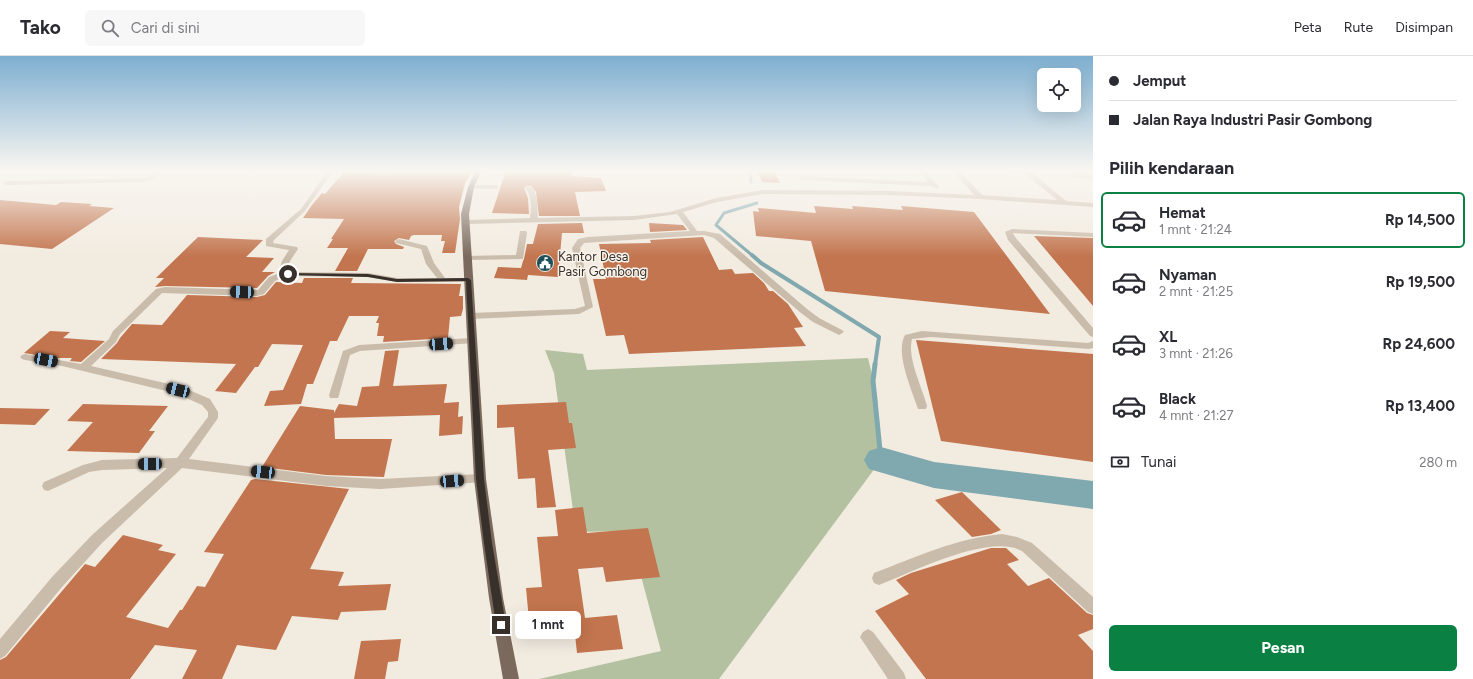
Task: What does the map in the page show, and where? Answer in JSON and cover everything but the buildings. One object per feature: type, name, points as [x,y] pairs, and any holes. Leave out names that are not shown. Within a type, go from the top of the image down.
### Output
[{"type":"main road","points":[[468,199],[466,206],[467,258],[480,479],[495,590],[511,679]]},
{"type":"street","points":[[286,274],[283,271],[284,267],[294,249],[270,244],[270,239],[303,210],[311,199]]},
{"type":"street","points":[[533,199],[534,220]]},
{"type":"street","points":[[466,222],[634,218],[679,212],[721,199]]},
{"type":"street","points":[[1009,199],[1093,206]]},
{"type":"street","points":[[1059,199],[1064,203]]},
{"type":"street","points":[[679,212],[695,233]]},
{"type":"street","points":[[1093,235],[1012,230],[1009,232],[1011,238],[1093,334]]},
{"type":"street","points":[[467,258],[520,257],[523,233]]},
{"type":"street","points":[[470,316],[576,312],[585,309],[588,307],[589,303],[576,248],[581,242],[588,238],[695,233],[717,236],[804,311],[816,320],[839,332]]},
{"type":"street","points":[[399,241],[424,248],[430,264],[442,280]]},
{"type":"street","points":[[84,367],[114,340],[116,333],[159,291],[257,293],[261,292],[272,278],[286,274],[368,275],[397,280],[468,280]]},
{"type":"street","points":[[922,406],[907,354],[905,342],[908,337],[926,334],[1089,346],[1093,344]]},
{"type":"street","points":[[334,395],[346,353],[352,350],[359,348],[471,341]]},
{"type":"street","points":[[0,650],[57,582],[97,539],[180,463],[214,418],[213,412],[206,402],[178,390],[84,367],[25,357]]},
{"type":"street","points":[[48,486],[87,468],[102,465],[180,463],[326,481],[380,484],[409,484],[480,479]]},
{"type":"street","points":[[879,578],[954,549],[995,541],[1015,541],[1027,547],[1093,607]]},
{"type":"street","points":[[868,637],[898,679]]},
{"type":"green space","points":[[545,350],[583,354],[587,370],[868,358],[877,395],[881,460],[719,679],[539,679],[661,651],[629,531],[576,532],[554,373]]},
{"type":"waterway","points":[[753,256],[716,225],[724,213],[757,203]]},
{"type":"waterway","points":[[752,255],[761,263],[879,337],[875,365]]},
{"type":"waterway","points":[[875,364],[873,381],[881,460]]},
{"type":"waterway","points":[[881,460],[934,475],[1093,495]]},
{"type":"place","name":"Kantor Desa Pasir Gombong","points":[[545,263]]},
{"type":"route","points":[[288,274],[368,275],[397,280],[468,280],[480,479],[501,625]]}]
